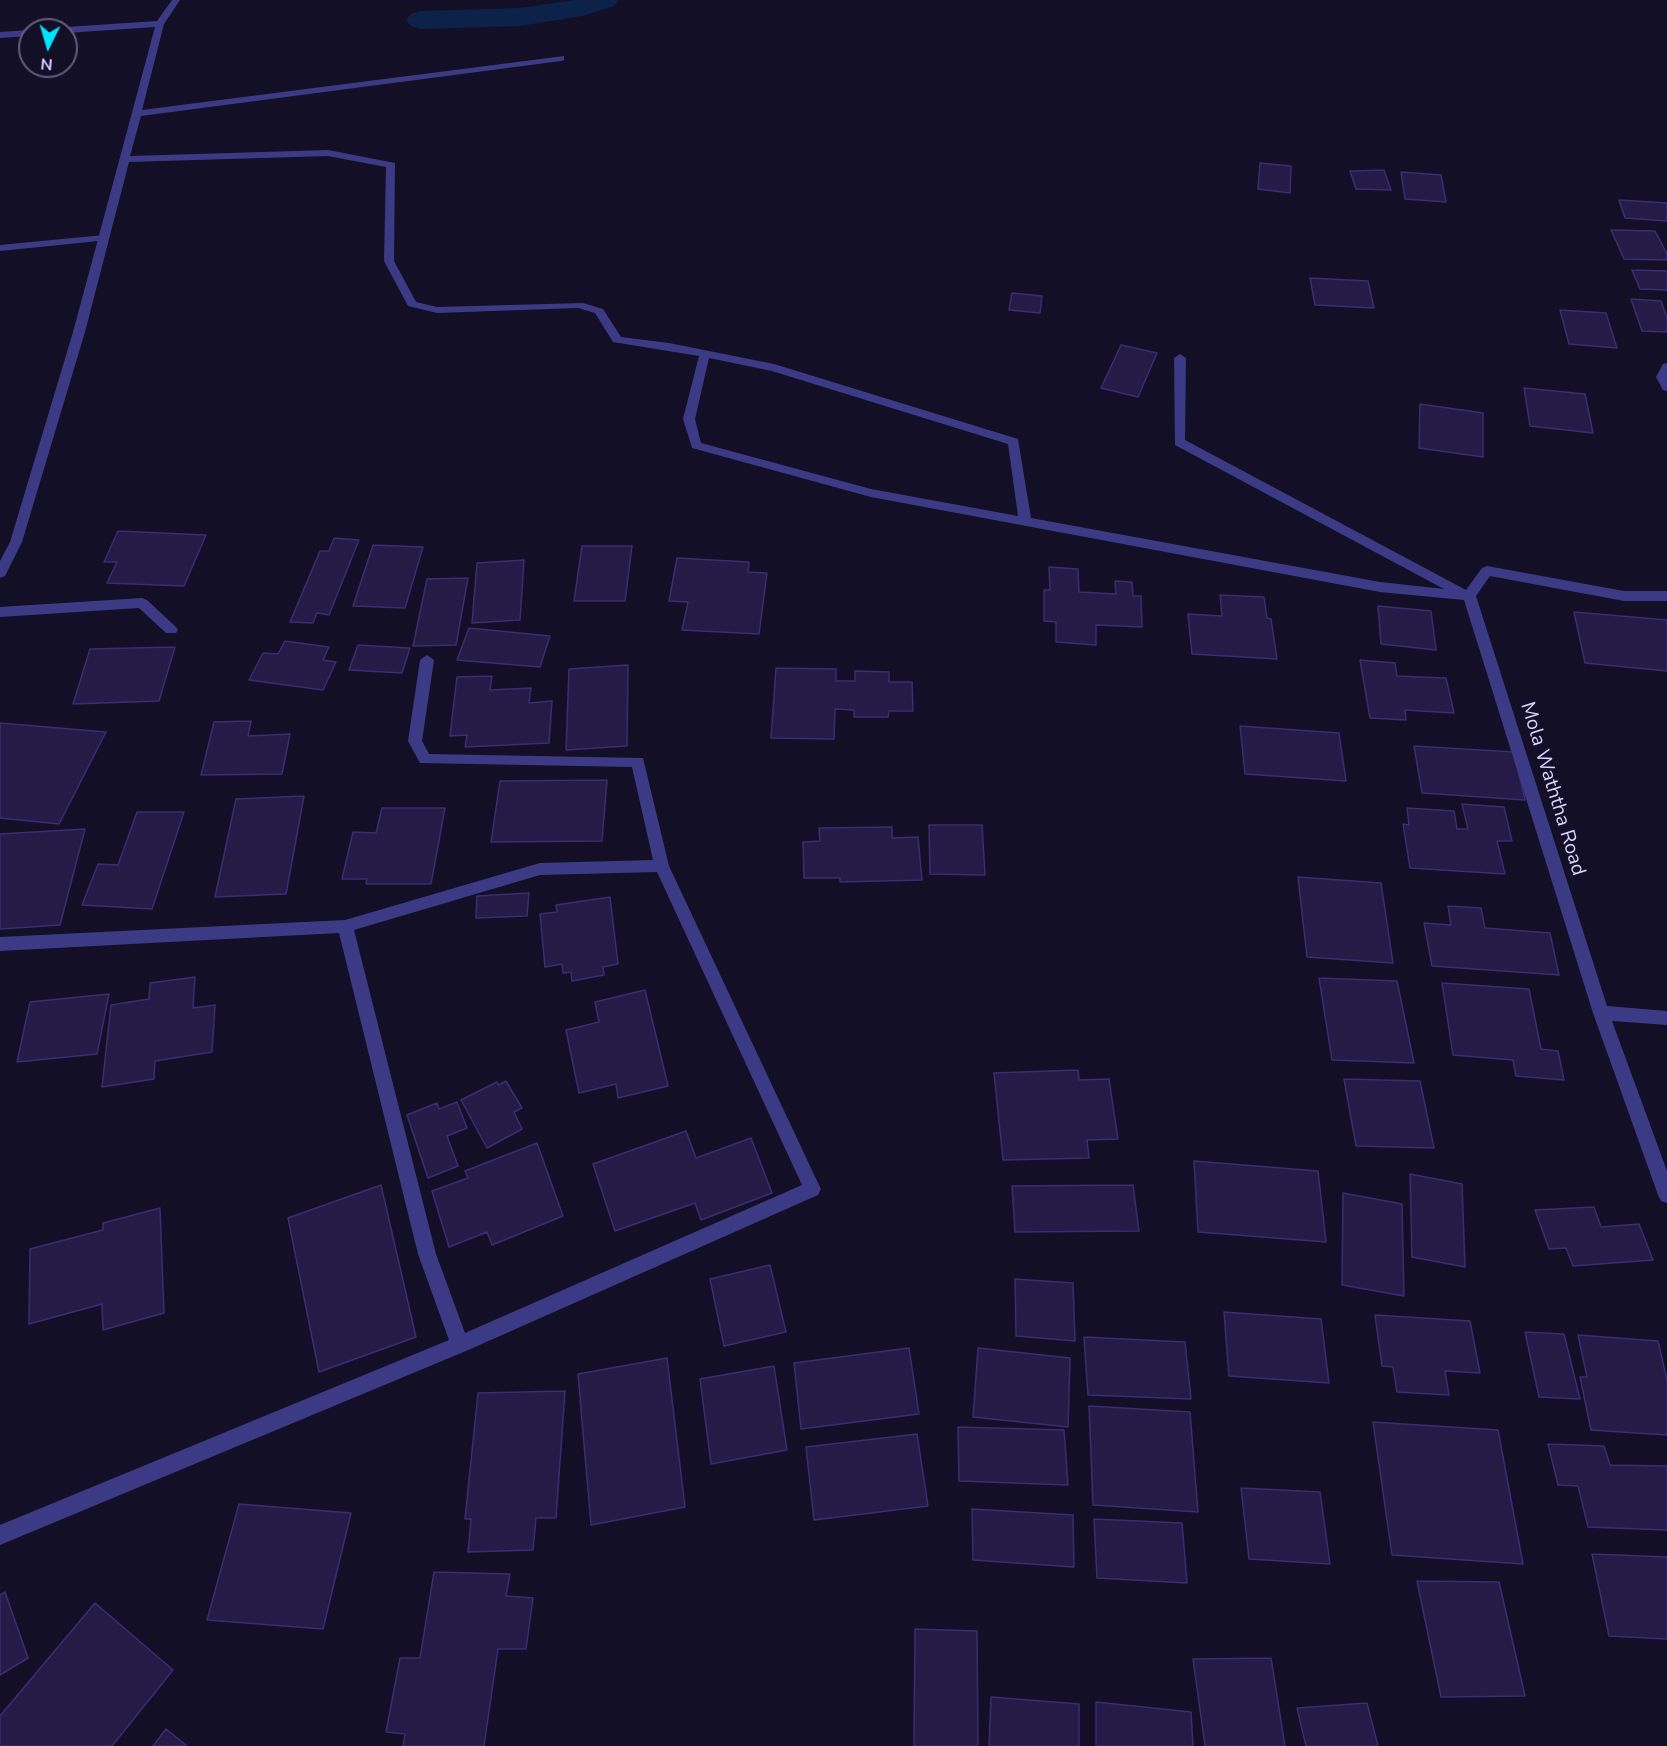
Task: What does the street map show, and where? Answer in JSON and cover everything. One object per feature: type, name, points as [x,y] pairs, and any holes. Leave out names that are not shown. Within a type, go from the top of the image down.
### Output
[{"type":"street","points":[[0,573],[16,542],[79,332],[160,24],[176,0]]},
{"type":"street","points":[[78,29],[160,24]]},
{"type":"street","points":[[0,35],[18,34]]},
{"type":"street","points":[[136,114],[561,58]]},
{"type":"street","points":[[125,159],[328,153],[391,165],[389,261],[412,304],[436,310],[579,304],[599,311],[617,340],[705,352],[774,368],[1014,442],[1025,522]]},
{"type":"street","points":[[0,248],[104,238]]},
{"type":"street","points":[[705,352],[689,419],[696,445],[871,493],[1380,587],[1469,596]]},
{"type":"street","points":[[1180,358],[1179,442],[1469,596]]},
{"type":"street","points":[[1667,366],[1662,377],[1667,387]]},
{"type":"street","points":[[1469,596],[1487,571],[1624,596],[1667,596]]},
{"type":"street","name":"Mola Waththa Road","points":[[1469,596],[1601,1013],[1663,1170],[1667,1195]]},
{"type":"street","points":[[0,612],[142,603],[171,630]]},
{"type":"street","points":[[0,1535],[460,1345],[812,1189],[662,866],[638,762],[425,759],[415,741],[427,660]]},
{"type":"street","points":[[0,944],[345,926],[540,869],[662,866]]},
{"type":"street","points":[[345,926],[427,1254],[460,1345]]},
{"type":"street","points":[[1601,1013],[1667,1018]]},
{"type":"building","points":[[1260,163],[1291,166],[1290,193],[1258,189]]},
{"type":"building","points":[[1384,170],[1391,190],[1356,189],[1350,171]]},
{"type":"building","points":[[1401,172],[1441,175],[1446,202],[1405,199]]},
{"type":"building","points":[[1619,200],[1667,203],[1667,221],[1625,218]]},
{"type":"building","points":[[1611,230],[1655,231],[1667,254],[1667,260],[1624,259]]},
{"type":"building","points":[[1632,270],[1667,271],[1667,290],[1640,289]]},
{"type":"building","points":[[1310,278],[1368,281],[1374,308],[1315,305]]},
{"type":"building","points":[[1012,293],[1042,296],[1040,313],[1009,310]]},
{"type":"building","points":[[1631,299],[1661,301],[1667,318],[1667,332],[1642,331]]},
{"type":"building","points":[[1560,310],[1606,313],[1617,348],[1569,344]]},
{"type":"building","points":[[1121,345],[1157,353],[1138,397],[1101,388]]},
{"type":"building","points":[[1524,388],[1585,394],[1593,433],[1530,426]]},
{"type":"building","points":[[1420,404],[1483,413],[1483,457],[1419,448]]},
{"type":"building","points":[[118,531],[206,535],[184,586],[107,583],[117,562],[104,562]]},
{"type":"building","points":[[334,538],[359,540],[329,615],[317,613],[313,623],[290,622],[320,551],[329,551]]},
{"type":"building","points":[[373,545],[423,547],[405,608],[353,606]]},
{"type":"building","points":[[582,546],[632,546],[625,601],[574,601]]},
{"type":"building","points":[[677,558],[749,562],[748,572],[767,573],[759,634],[682,630],[688,602],[669,601]]},
{"type":"building","points":[[524,560],[520,620],[472,623],[477,563]]},
{"type":"building","points":[[1049,567],[1078,569],[1079,592],[1116,594],[1115,581],[1132,582],[1133,596],[1141,596],[1142,627],[1096,625],[1096,645],[1056,642],[1056,622],[1044,621],[1044,590],[1050,590]]},
{"type":"building","points":[[468,578],[456,645],[413,646],[427,579]]},
{"type":"building","points":[[1220,595],[1264,597],[1267,618],[1271,619],[1277,659],[1192,654],[1188,614],[1222,616]]},
{"type":"building","points":[[1378,606],[1431,611],[1436,650],[1381,644]]},
{"type":"building","points":[[1574,612],[1667,620],[1667,671],[1585,663]]},
{"type":"building","points":[[469,628],[550,636],[540,667],[457,660]]},
{"type":"building","points":[[285,641],[329,647],[323,660],[336,662],[323,690],[249,680],[263,653],[278,654]]},
{"type":"building","points":[[358,645],[410,648],[402,673],[349,670]]},
{"type":"building","points":[[175,647],[159,701],[73,704],[90,649]]},
{"type":"building","points":[[1360,660],[1395,663],[1397,676],[1446,678],[1454,713],[1405,710],[1406,720],[1370,718]]},
{"type":"building","points":[[628,665],[627,746],[566,750],[569,669]]},
{"type":"building","points":[[776,668],[836,669],[836,681],[855,681],[855,671],[889,672],[889,682],[912,682],[913,711],[889,711],[888,717],[854,717],[854,710],[835,709],[834,739],[771,738]]},
{"type":"building","points":[[492,676],[490,690],[531,688],[529,703],[552,701],[549,743],[465,747],[467,735],[450,736],[457,677]]},
{"type":"building","points":[[251,721],[248,736],[290,734],[282,774],[201,775],[214,722]]},
{"type":"building","points":[[0,723],[106,732],[59,824],[0,818]]},
{"type":"building","points":[[1240,726],[1339,733],[1346,781],[1245,774]]},
{"type":"building","points":[[1414,746],[1514,752],[1525,800],[1422,793]]},
{"type":"building","points":[[607,780],[602,841],[491,842],[500,781]]},
{"type":"building","points":[[304,796],[286,894],[215,897],[236,799]]},
{"type":"building","points":[[1462,804],[1504,807],[1512,841],[1497,841],[1505,874],[1410,868],[1403,824],[1409,825],[1407,808],[1454,811],[1457,829],[1468,829]]},
{"type":"building","points":[[382,808],[445,808],[431,884],[366,884],[367,879],[342,879],[353,832],[376,833]]},
{"type":"building","points":[[137,812],[184,812],[152,909],[82,905],[98,864],[118,865]]},
{"type":"building","points":[[929,825],[982,825],[985,875],[930,874]]},
{"type":"building","points":[[892,827],[892,838],[918,837],[922,880],[840,882],[840,878],[804,878],[803,842],[820,841],[819,828]]},
{"type":"building","points":[[85,829],[60,925],[0,929],[0,834]]},
{"type":"building","points":[[1298,877],[1381,883],[1393,963],[1307,957]]},
{"type":"building","points":[[529,893],[527,916],[476,918],[477,896]]},
{"type":"building","points":[[610,897],[618,964],[603,967],[604,975],[572,981],[571,972],[563,973],[562,964],[545,967],[540,914],[557,912],[556,905]]},
{"type":"building","points":[[1448,906],[1481,908],[1485,928],[1550,933],[1559,975],[1432,966],[1424,923],[1451,925]]},
{"type":"building","points":[[195,977],[193,1008],[215,1005],[212,1052],[155,1061],[154,1079],[102,1087],[111,1005],[149,999],[150,983]]},
{"type":"building","points":[[1319,978],[1397,981],[1414,1063],[1332,1060]]},
{"type":"building","points":[[1442,983],[1529,989],[1541,1049],[1558,1051],[1564,1080],[1516,1076],[1513,1060],[1453,1055]]},
{"type":"building","points":[[645,990],[668,1086],[618,1098],[616,1084],[579,1093],[566,1030],[599,1022],[595,1002]]},
{"type":"building","points":[[109,994],[97,1054],[17,1062],[30,1002]]},
{"type":"building","points":[[1078,1070],[1079,1080],[1109,1079],[1118,1139],[1087,1140],[1089,1158],[1003,1160],[994,1073]]},
{"type":"building","points":[[1344,1079],[1420,1081],[1434,1148],[1356,1146]]},
{"type":"building","points":[[506,1081],[522,1108],[514,1112],[522,1129],[487,1148],[461,1100],[497,1082],[499,1085]]},
{"type":"building","points":[[457,1102],[467,1128],[447,1136],[458,1166],[428,1178],[407,1115],[437,1103],[439,1109]]},
{"type":"building","points":[[686,1131],[696,1158],[751,1138],[772,1193],[701,1220],[695,1203],[615,1231],[593,1164]]},
{"type":"building","points":[[537,1143],[563,1216],[492,1245],[487,1232],[449,1247],[432,1191],[468,1178],[465,1171]]},
{"type":"building","points":[[1194,1161],[1318,1171],[1326,1242],[1198,1232]]},
{"type":"building","points":[[1410,1174],[1462,1184],[1465,1267],[1412,1257]]},
{"type":"building","points":[[381,1185],[416,1337],[319,1372],[288,1218]]},
{"type":"building","points":[[1133,1185],[1139,1231],[1015,1232],[1012,1186]]},
{"type":"building","points":[[1343,1193],[1402,1204],[1404,1296],[1342,1285]]},
{"type":"building","points":[[1594,1207],[1601,1227],[1639,1224],[1653,1260],[1573,1266],[1566,1248],[1549,1249],[1535,1210]]},
{"type":"building","points":[[160,1208],[164,1313],[103,1330],[102,1304],[29,1324],[30,1249],[103,1230],[103,1223]]},
{"type":"building","points":[[770,1265],[786,1332],[724,1346],[710,1279]]},
{"type":"building","points":[[1015,1279],[1073,1283],[1075,1341],[1016,1336]]},
{"type":"building","points":[[1224,1312],[1321,1319],[1329,1383],[1229,1376]]},
{"type":"building","points":[[1375,1315],[1470,1321],[1480,1373],[1445,1371],[1449,1395],[1397,1392],[1393,1367],[1382,1366]]},
{"type":"building","points":[[1525,1332],[1564,1334],[1580,1399],[1539,1397]]},
{"type":"building","points":[[1578,1335],[1658,1341],[1667,1380],[1667,1435],[1591,1430],[1580,1377],[1587,1377]]},
{"type":"building","points":[[1084,1337],[1185,1342],[1191,1399],[1088,1395]]},
{"type":"building","points":[[909,1348],[919,1414],[801,1429],[794,1363]]},
{"type":"building","points":[[978,1348],[1070,1358],[1068,1427],[973,1417]]},
{"type":"building","points":[[667,1358],[685,1507],[591,1525],[578,1374]]},
{"type":"building","points":[[774,1366],[787,1450],[711,1464],[700,1379]]},
{"type":"building","points":[[565,1391],[556,1518],[536,1518],[533,1550],[468,1552],[471,1519],[465,1519],[478,1393]]},
{"type":"building","points":[[1089,1406],[1190,1412],[1198,1512],[1093,1505]]},
{"type":"building","points":[[1373,1422],[1498,1430],[1523,1564],[1392,1555]]},
{"type":"building","points":[[958,1427],[1064,1430],[1068,1485],[959,1481]]},
{"type":"building","points":[[917,1434],[928,1506],[814,1520],[806,1447]]},
{"type":"building","points":[[1548,1444],[1604,1446],[1610,1465],[1667,1466],[1667,1530],[1588,1527],[1578,1486],[1558,1485]]},
{"type":"building","points":[[1241,1488],[1320,1492],[1330,1564],[1249,1559]]},
{"type":"building","points":[[239,1504],[351,1513],[323,1629],[207,1620]]},
{"type":"building","points":[[972,1509],[1073,1515],[1074,1567],[973,1560]]},
{"type":"building","points":[[1094,1519],[1182,1523],[1187,1583],[1097,1578]]},
{"type":"building","points":[[1592,1554],[1667,1557],[1667,1639],[1609,1636]]},
{"type":"building","points":[[434,1572],[510,1574],[506,1596],[533,1598],[526,1649],[498,1649],[484,1746],[403,1746],[405,1734],[386,1732],[400,1658],[420,1658]]},
{"type":"building","points":[[1417,1581],[1499,1582],[1525,1696],[1441,1697]]},
{"type":"building","points":[[5,1592],[28,1658],[0,1675],[0,1595]]},
{"type":"building","points":[[95,1603],[173,1670],[112,1746],[0,1746],[0,1716]]},
{"type":"building","points":[[915,1629],[977,1631],[978,1746],[914,1746]]},
{"type":"building","points":[[1271,1658],[1285,1746],[1205,1746],[1193,1659]]},
{"type":"building","points":[[991,1697],[1079,1704],[1079,1746],[989,1746]]},
{"type":"building","points":[[1096,1702],[1191,1712],[1193,1746],[1096,1746]]},
{"type":"building","points":[[1367,1703],[1378,1746],[1306,1746],[1297,1708]]},
{"type":"building","points":[[166,1729],[187,1746],[153,1746]]},
{"type":"waterway","points":[[421,20],[520,17],[573,10],[604,0]]}]
